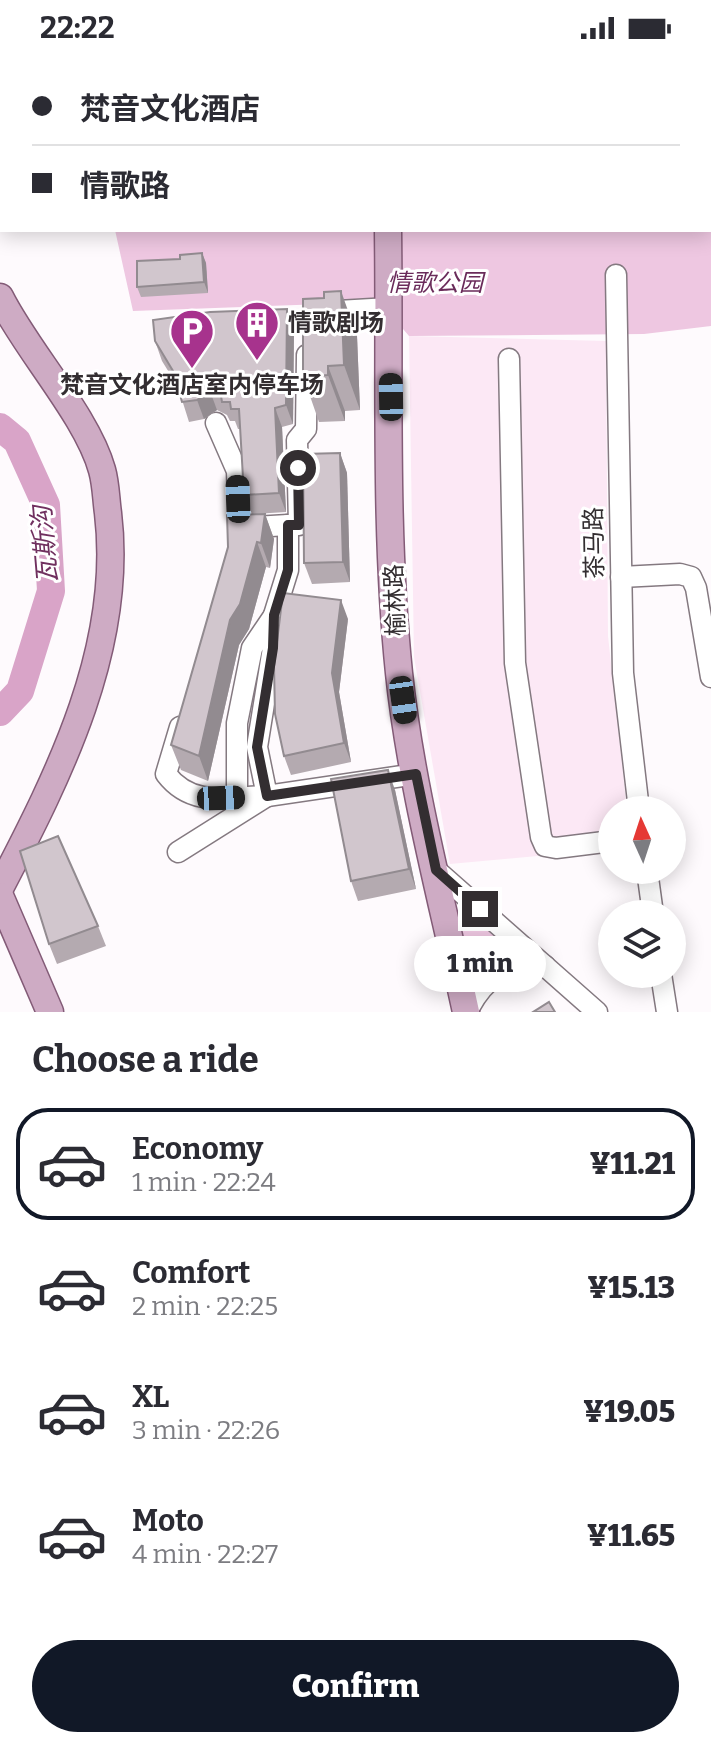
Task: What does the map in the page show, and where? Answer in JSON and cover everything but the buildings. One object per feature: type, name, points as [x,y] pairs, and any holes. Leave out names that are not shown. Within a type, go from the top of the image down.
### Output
[{"type":"main road","name":"榆林路","points":[[388,232],[395,628],[416,774],[466,1012]]},
{"type":"main road","points":[[0,297],[17,332],[75,415],[102,470],[112,548],[109,606],[75,731],[50,793],[0,888]]},
{"type":"main road","points":[[0,896],[50,1012]]},
{"type":"street","name":"茶马路","points":[[616,275],[624,693],[637,796]]},
{"type":"street","points":[[216,423],[237,471],[239,528],[299,525],[297,440],[306,429],[307,334],[314,312],[389,308]]},
{"type":"street","points":[[509,359],[516,675],[541,837],[545,846],[556,848],[598,843]]},
{"type":"street","points":[[267,796],[257,747],[273,648],[274,615],[288,570],[288,525]]},
{"type":"street","points":[[621,577],[680,574],[693,580],[711,677]]},
{"type":"street","points":[[237,797],[237,723],[252,648],[274,615]]},
{"type":"street","points":[[187,701],[166,774],[178,790],[204,798],[267,796],[416,774]]},
{"type":"street","points":[[178,852],[267,796]]},
{"type":"street","points":[[436,870],[597,1012]]},
{"type":"street","points":[[466,1012],[479,988],[519,965],[545,966]]},
{"type":"street","points":[[663,988],[667,1012]]},
{"type":"shaded area","points":[[409,336],[606,341],[608,636],[625,796],[598,796],[598,850],[450,864],[414,657]]},
{"type":"green space","name":"情歌公园","points":[[115,232],[711,232],[711,326],[644,334],[409,336],[380,302],[133,311]]},
{"type":"green space","points":[[467,914],[510,948],[512,958],[486,975],[473,972],[460,922]]},
{"type":"waterway","name":"瓦斯沟","points":[[0,427],[17,441],[46,505],[51,591],[20,691],[0,712]]},
{"type":"place","name":"情歌剧场","points":[[257,362]]},
{"type":"place","name":"梵音文化酒店室内停车场","points":[[192,370]]},
{"type":"route","points":[[298,468],[299,525],[288,525],[288,570],[274,615],[273,648],[257,747],[267,796],[416,774],[436,870],[480,909]]}]
